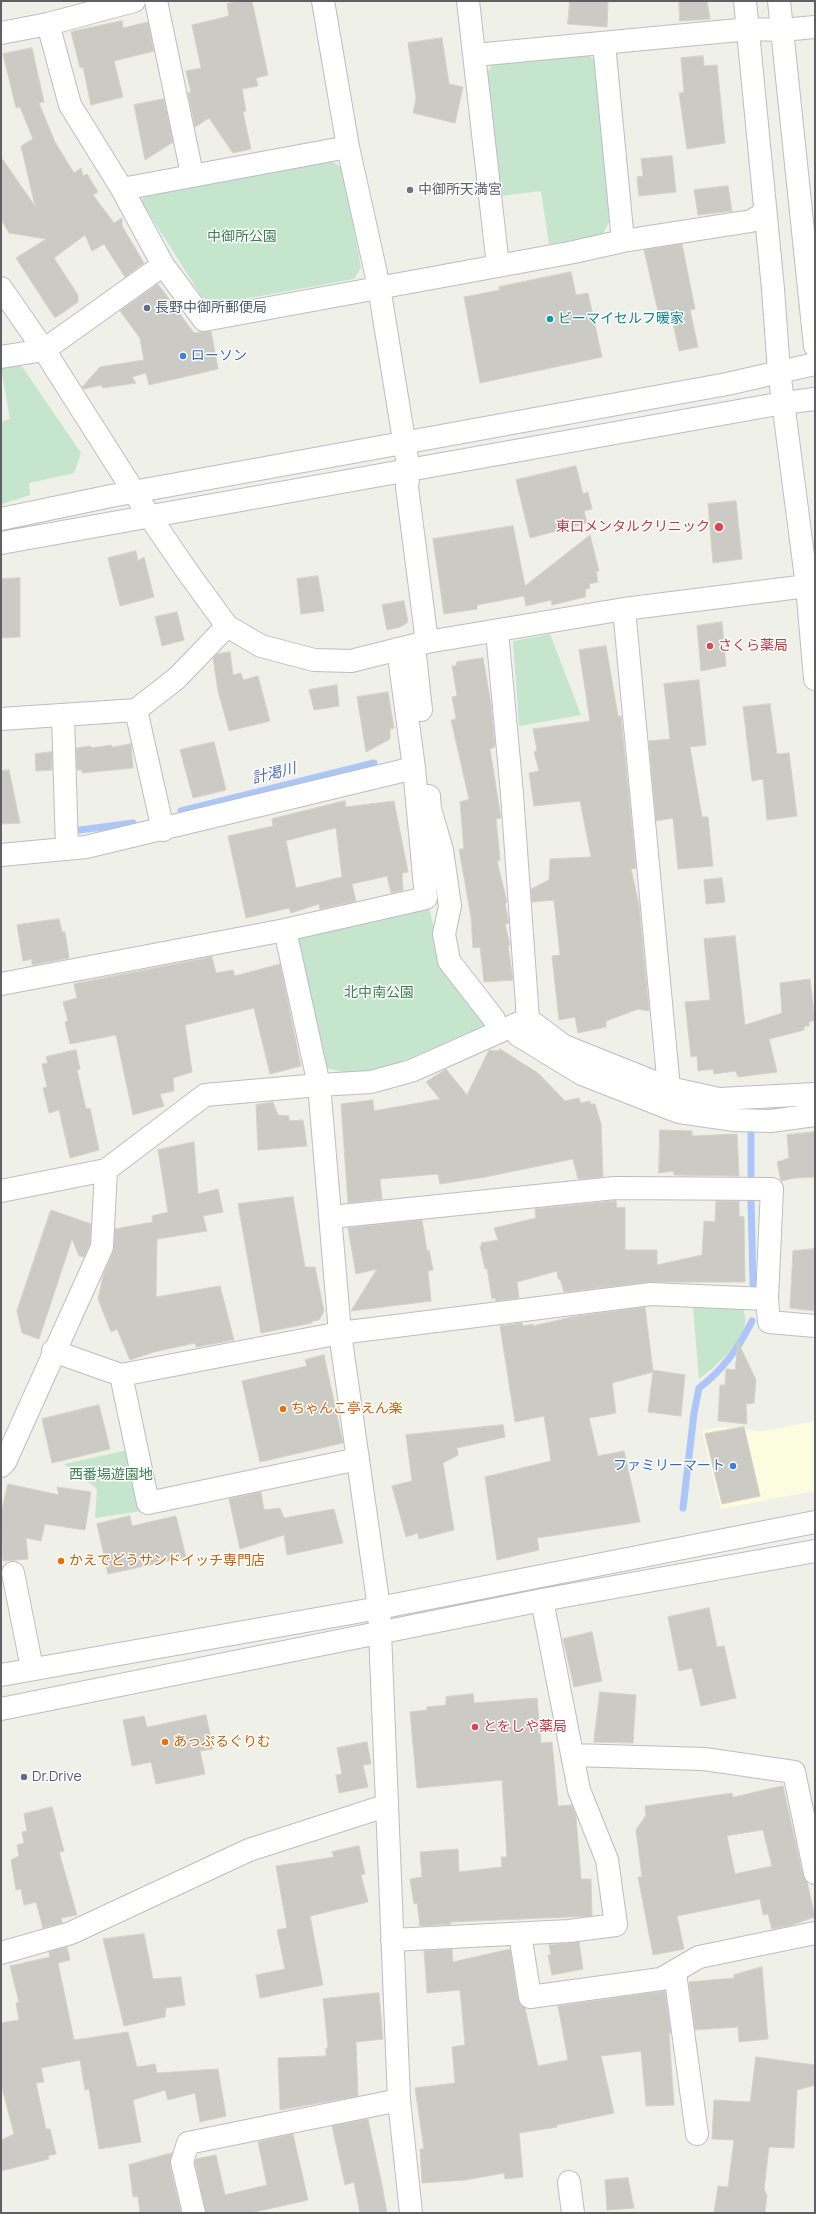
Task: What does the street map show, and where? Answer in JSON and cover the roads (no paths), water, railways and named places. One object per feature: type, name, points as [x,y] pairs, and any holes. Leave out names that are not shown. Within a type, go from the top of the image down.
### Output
[{"type":"street","points":[[1,33],[48,24],[134,1]]},
{"type":"street","points":[[156,1],[192,174]]},
{"type":"street","points":[[1,984],[285,930],[426,898],[414,768],[413,646],[407,487],[409,471],[379,287],[348,147],[323,1]]},
{"type":"street","points":[[468,1],[476,55],[498,266]]},
{"type":"street","points":[[745,1],[776,324],[778,371],[807,586],[815,679]]},
{"type":"street","points":[[779,1],[815,346]]},
{"type":"street","points":[[48,24],[70,105],[122,189],[163,265],[204,320],[498,266],[623,241],[751,221],[765,213]]},
{"type":"street","points":[[476,55],[604,44],[748,29],[782,30],[815,27]]},
{"type":"street","points":[[604,44],[623,241]]},
{"type":"street","points":[[122,189],[192,174],[348,147]]},
{"type":"street","points":[[1,358],[44,350],[163,265]]},
{"type":"street","points":[[1,288],[44,350],[150,517],[228,626],[261,646],[314,660],[351,660],[413,646],[624,609],[807,586]]},
{"type":"street","points":[[1,519],[134,492],[719,386],[778,371],[815,364]]},
{"type":"street","points":[[1,544],[783,403],[815,399]]},
{"type":"street","points":[[624,609],[669,1088]]},
{"type":"street","points":[[1,719],[136,710],[177,678],[228,626]]},
{"type":"street","points":[[497,631],[512,794],[523,1027],[582,1074],[679,1112],[735,1120],[771,1121],[815,1115]]},
{"type":"street","points":[[413,646],[430,809],[442,850],[450,906],[444,934],[446,962],[494,1020]]},
{"type":"street","points":[[136,710],[163,830]]},
{"type":"street","points":[[63,715],[67,849]]},
{"type":"street","points":[[1,855],[86,847],[163,830],[414,768]]},
{"type":"street","points":[[285,930],[319,1085],[340,1333],[379,1608],[385,1806],[399,2100],[411,2213]]},
{"type":"street","points":[[1,1190],[106,1170],[205,1095],[371,1082],[411,1071],[523,1027],[564,1046],[669,1088],[719,1099],[815,1094]]},
{"type":"street","points":[[1,1466],[5,1462],[102,1247],[106,1170]]},
{"type":"street","points":[[331,1217],[615,1188],[772,1189],[767,1299],[768,1322],[815,1326]]},
{"type":"street","points":[[54,1351],[120,1375],[340,1333],[651,1294],[767,1299]]},
{"type":"street","points":[[120,1375],[148,1503],[358,1459]]},
{"type":"street","points":[[1,1675],[32,1668],[379,1608],[815,1522]]},
{"type":"street","points":[[1,1708],[542,1600],[815,1551]]},
{"type":"street","points":[[13,1573],[32,1668]]},
{"type":"street","points":[[392,1940],[569,1932],[616,1925],[607,1860],[579,1790],[542,1600]]},
{"type":"street","points":[[572,1755],[704,1759],[794,1772],[815,1873]]},
{"type":"street","points":[[1,1954],[71,1933],[249,1850],[385,1806]]},
{"type":"street","points":[[520,1934],[530,1997],[661,1979],[675,1973],[700,1956],[815,1933]]},
{"type":"street","points":[[675,1973],[697,2134]]},
{"type":"street","points":[[194,2213],[182,2162],[188,2143],[399,2100]]},
{"type":"street","points":[[569,2182],[573,2213]]},
{"type":"waterway","name":"計渇川","points":[[181,811],[374,763]]},
{"type":"waterway","name":"計渇川","points":[[80,830],[133,823]]},
{"type":"waterway","points":[[751,1132],[751,1175]]},
{"type":"waterway","points":[[751,1200],[753,1284]]},
{"type":"waterway","points":[[683,1508],[694,1413],[699,1388],[716,1374],[730,1358],[752,1321]]},
{"type":"place","name":"中御所天満宮","points":[[410,190]]},
{"type":"place","name":"長野中御所郵便局","points":[[147,308]]},
{"type":"place","name":"ビーマイセルフ暖家","points":[[550,319]]},
{"type":"place","name":"ローソン","points":[[183,356]]},
{"type":"place","name":"東口メンタルクリニック","points":[[719,527]]},
{"type":"place","name":"さくら薬局","points":[[710,646]]},
{"type":"place","name":"ちゃんこ亭えん楽","points":[[283,1409]]},
{"type":"place","name":"ファミリーマート","points":[[733,1466]]},
{"type":"place","name":"かえでどうサンドイッチ専門店","points":[[61,1561]]},
{"type":"place","name":"とをしや薬局","points":[[475,1727]]},
{"type":"place","name":"あっぷるぐりむ","points":[[165,1742]]},
{"type":"place","name":"Dr.Drive","points":[[24,1777]]},
{"type":"park label","name":"中御所公園","points":[[242,237]]},
{"type":"park label","name":"北中南公園","points":[[379,993]]},
{"type":"park label","name":"西番場遊園地","points":[[111,1475]]}]
